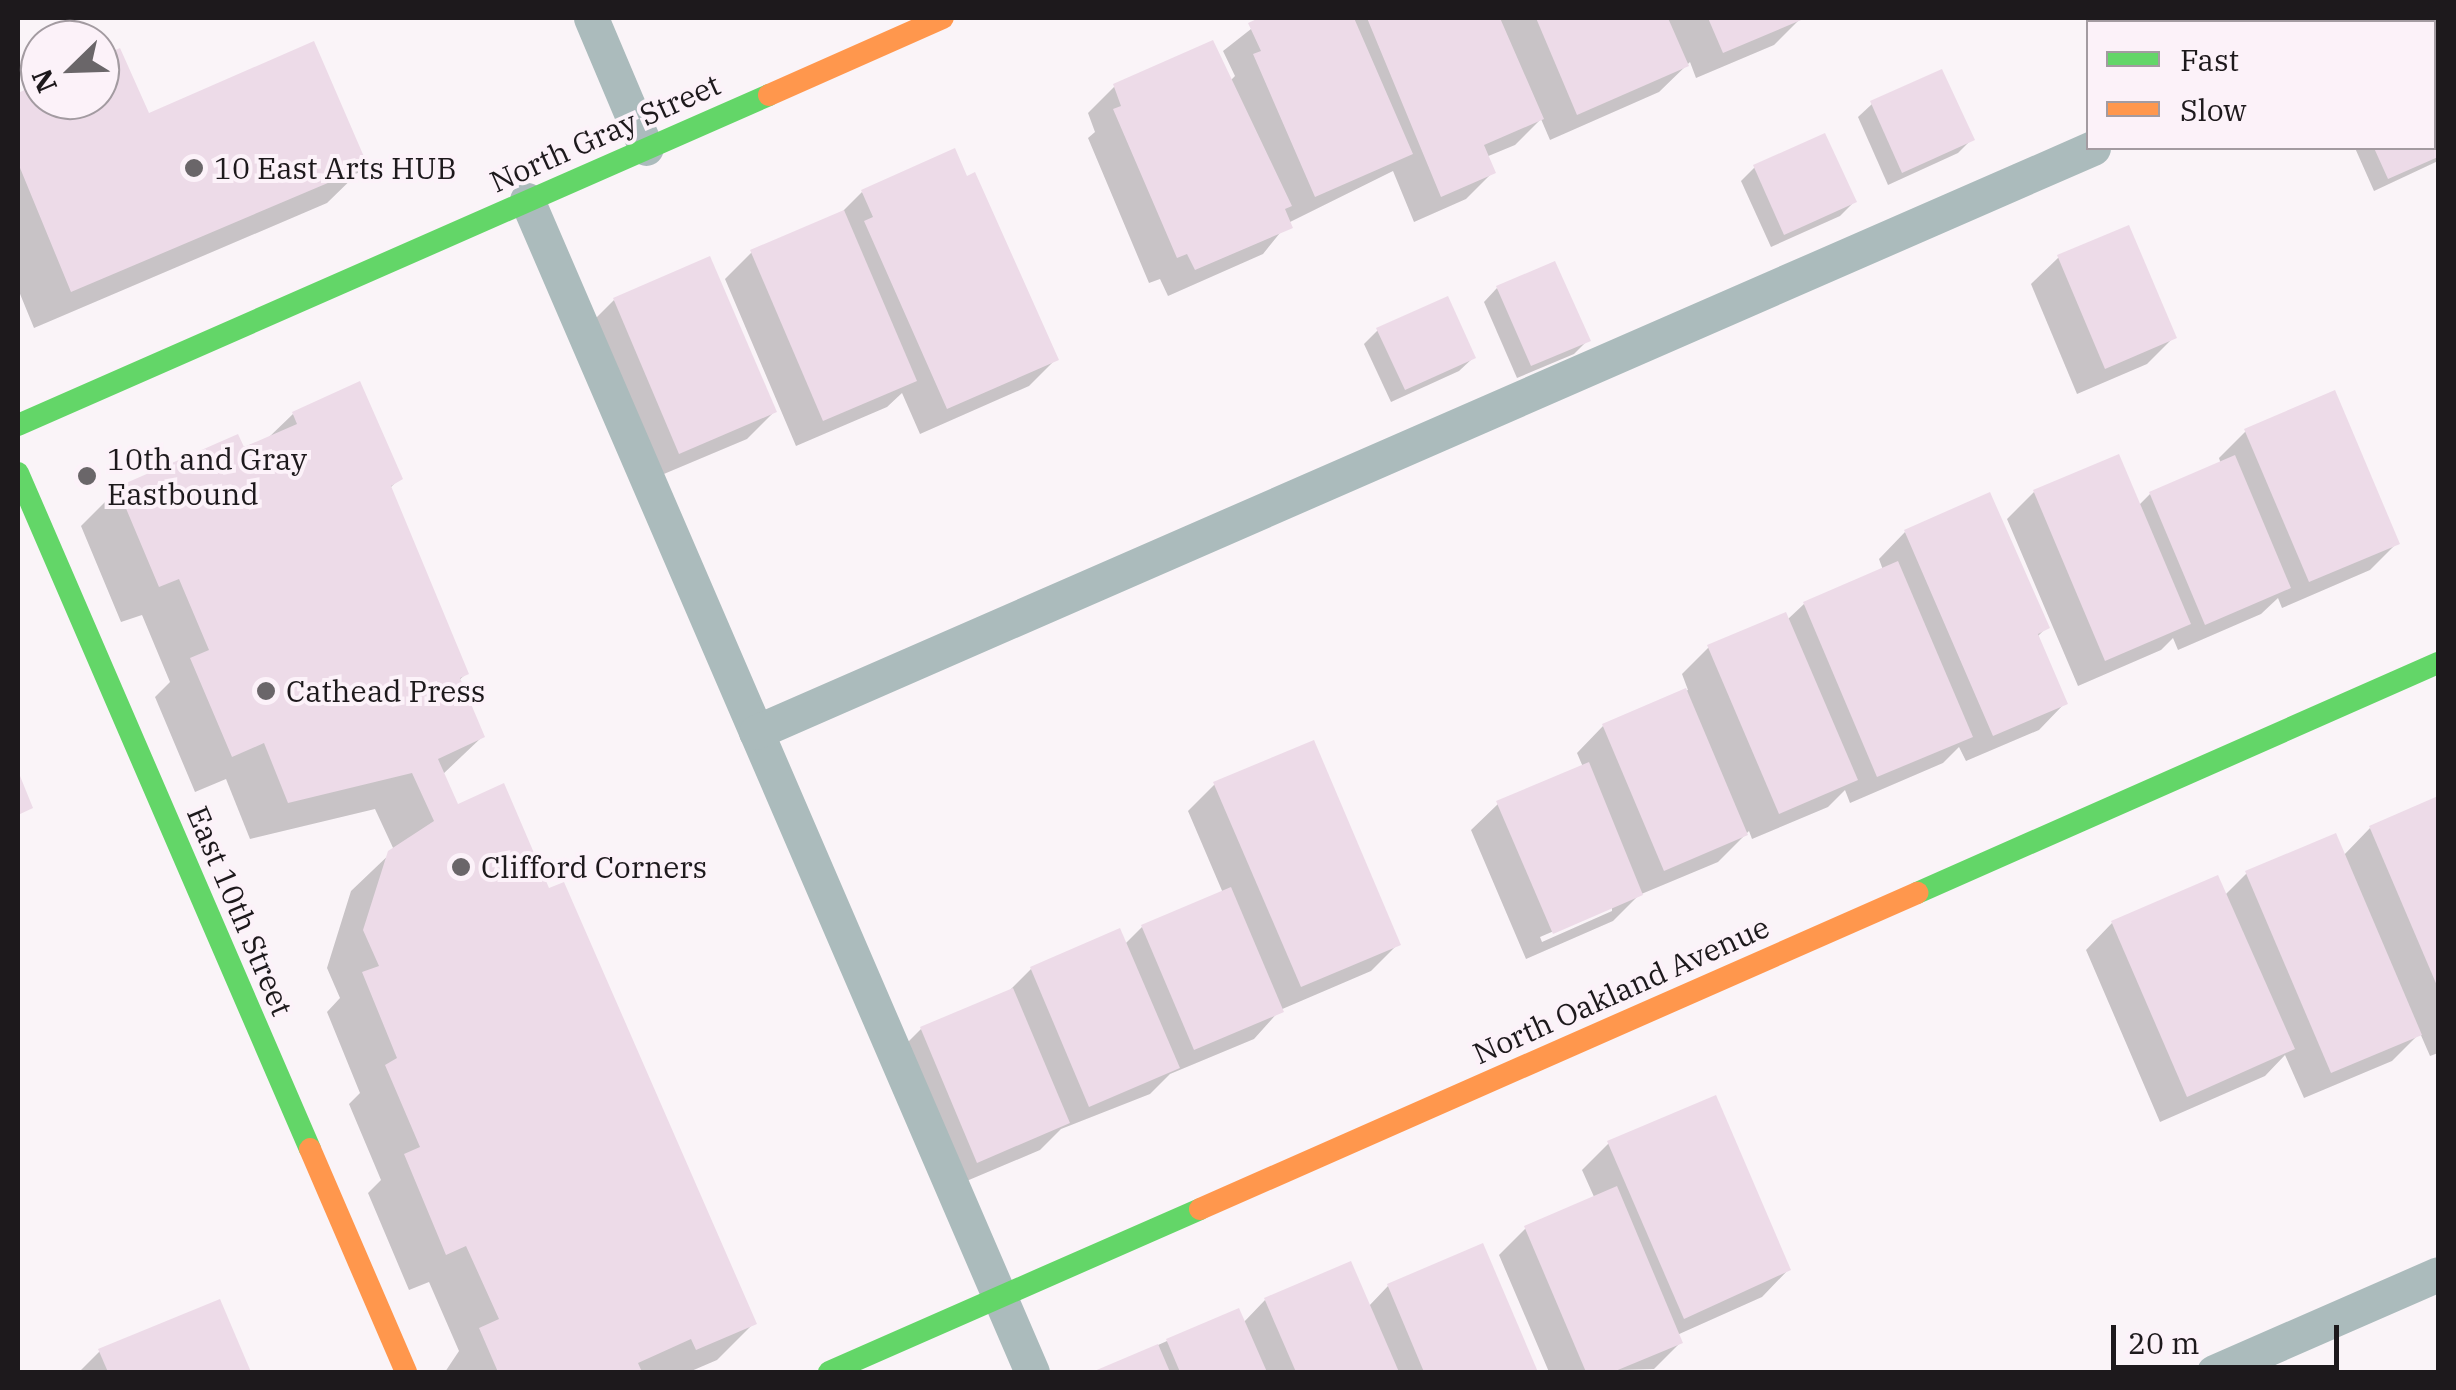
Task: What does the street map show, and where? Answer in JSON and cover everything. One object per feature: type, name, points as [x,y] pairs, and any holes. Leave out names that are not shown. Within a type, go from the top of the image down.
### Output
[{"type":"street","name":"North Gray Street","points":[[18,425],[943,18]]},
{"type":"street","name":"East 10th Street","points":[[18,473],[406,1372]]},
{"type":"street","name":"North Oakland Avenue","points":[[828,1372],[2438,663]]},
{"type":"lane","points":[[591,18],[646,148]]},
{"type":"lane","points":[[756,732],[2089,150]]},
{"type":"lane","points":[[528,200],[1032,1372]]},
{"type":"lane","points":[[2214,1372],[2438,1274]]},
{"type":"building","points":[[1259,18],[1354,18],[1413,154],[1315,197],[1253,54],[1261,51],[1248,23]]},
{"type":"building","points":[[1367,18],[1500,18],[1544,119],[1484,145],[1496,173],[1441,197]]},
{"type":"building","points":[[1536,18],[1668,18],[1689,66],[1577,115]]},
{"type":"building","points":[[1708,18],[1806,18],[1723,53]]},
{"type":"building","points":[[2108,18],[2197,20],[2109,20]]},
{"type":"building","points":[[1213,40],[1292,206],[1285,209],[1293,228],[1195,270],[1187,254],[1177,258],[1113,109],[1121,106],[1113,84]]},
{"type":"building","name":"10 East Arts HUB","points":[[314,41],[368,166],[71,292],[18,163],[18,93],[20,120],[120,120],[120,48],[149,113]]},
{"type":"building","points":[[1942,69],[1975,140],[1902,173],[1870,101]]},
{"type":"building","points":[[1825,133],[1857,202],[1784,235],[1753,165]]},
{"type":"building","points":[[2436,134],[2438,157],[2388,179],[2375,150],[2436,150]]},
{"type":"building","points":[[955,148],[967,176],[975,172],[1059,360],[947,409],[864,221],[873,217],[861,190]]},
{"type":"building","points":[[844,210],[917,381],[823,421],[750,250]]},
{"type":"building","points":[[2129,225],[2177,338],[2105,369],[2057,255]]},
{"type":"building","points":[[710,256],[777,412],[679,454],[613,298]]},
{"type":"building","points":[[1555,261],[1591,341],[1531,366],[1496,286]]},
{"type":"building","points":[[1448,296],[1476,358],[1405,390],[1376,328]]},
{"type":"building","name":"Clifford Corners","points":[[360,381],[403,479],[391,486],[469,674],[460,678],[485,737],[438,759],[458,804],[504,783],[549,888],[564,882],[757,1324],[696,1350],[691,1339],[638,1363],[642,1372],[498,1372],[479,1328],[499,1319],[466,1246],[446,1255],[404,1154],[420,1147],[385,1065],[397,1058],[362,972],[379,966],[363,930],[388,851],[434,821],[412,773],[288,803],[264,743],[232,757],[190,658],[209,650],[179,579],[159,587],[117,487],[238,434],[244,447],[297,424],[292,412]]},
{"type":"building","points":[[2335,390],[2400,544],[2309,582],[2244,429]]},
{"type":"building","points":[[2119,454],[2191,624],[2105,661],[2033,490]]},
{"type":"building","points":[[2235,455],[2291,588],[2205,625],[2149,492]]},
{"type":"building","points":[[1990,492],[2050,628],[2038,634],[2068,704],[1993,736],[1904,530]]},
{"type":"building","points":[[1898,561],[1973,737],[1877,777],[1803,602]]},
{"type":"building","points":[[1786,612],[1858,780],[1779,814],[1707,645]]},
{"type":"building","points":[[1686,688],[1748,835],[1664,871],[1602,724]]},
{"type":"building","points":[[1314,740],[1401,945],[1301,987],[1213,782]]},
{"type":"building","points":[[1589,762],[1643,895],[1553,934],[1496,801]]},
{"type":"building","points":[[18,771],[33,808],[18,815]]},
{"type":"building","points":[[2438,796],[2438,988],[2369,826]]},
{"type":"building","points":[[2336,833],[2422,1035],[2331,1073],[2245,871]]},
{"type":"building","points":[[2218,875],[2295,1049],[2187,1097],[2111,921]]},
{"type":"building","points":[[1231,887],[1284,1012],[1194,1050],[1141,925]]},
{"type":"building","points":[[1120,928],[1180,1068],[1089,1107],[1030,967]]},
{"type":"building","points":[[1013,988],[1070,1123],[977,1163],[920,1027]]},
{"type":"building","points":[[1716,1095],[1791,1270],[1684,1319],[1607,1141]]},
{"type":"building","points":[[1617,1186],[1683,1343],[1613,1372],[1586,1372],[1524,1226]]},
{"type":"building","points":[[1483,1243],[1538,1372],[1424,1372],[1387,1284]]},
{"type":"building","points":[[1351,1261],[1399,1372],[1296,1372],[1264,1298]]},
{"type":"building","points":[[220,1299],[251,1372],[108,1372],[98,1349]]},
{"type":"building","points":[[1239,1308],[1267,1372],[1180,1372],[1166,1339]]},
{"type":"building","points":[[1158,1344],[1170,1372],[1092,1372]]},
{"type":"traffic: fast","points":[[18,425],[769,95]]},
{"type":"traffic: fast","points":[[18,473],[310,1149]]},
{"type":"traffic: fast","points":[[1917,893],[2438,663]]},
{"type":"traffic: fast","points":[[829,1372],[1200,1209]]},
{"type":"traffic: slow","points":[[769,95],[943,18]]},
{"type":"traffic: slow","points":[[1200,1209],[1917,893]]},
{"type":"traffic: slow","points":[[310,1149],[406,1372]]},
{"type":"place","name":"10 East Arts HUB","points":[[194,168]]},
{"type":"place","name":"10th and Gray Eastbound","points":[[87,476]]},
{"type":"place","name":"Cathead Press","points":[[266,691]]},
{"type":"place","name":"Clifford Corners","points":[[461,867]]}]
